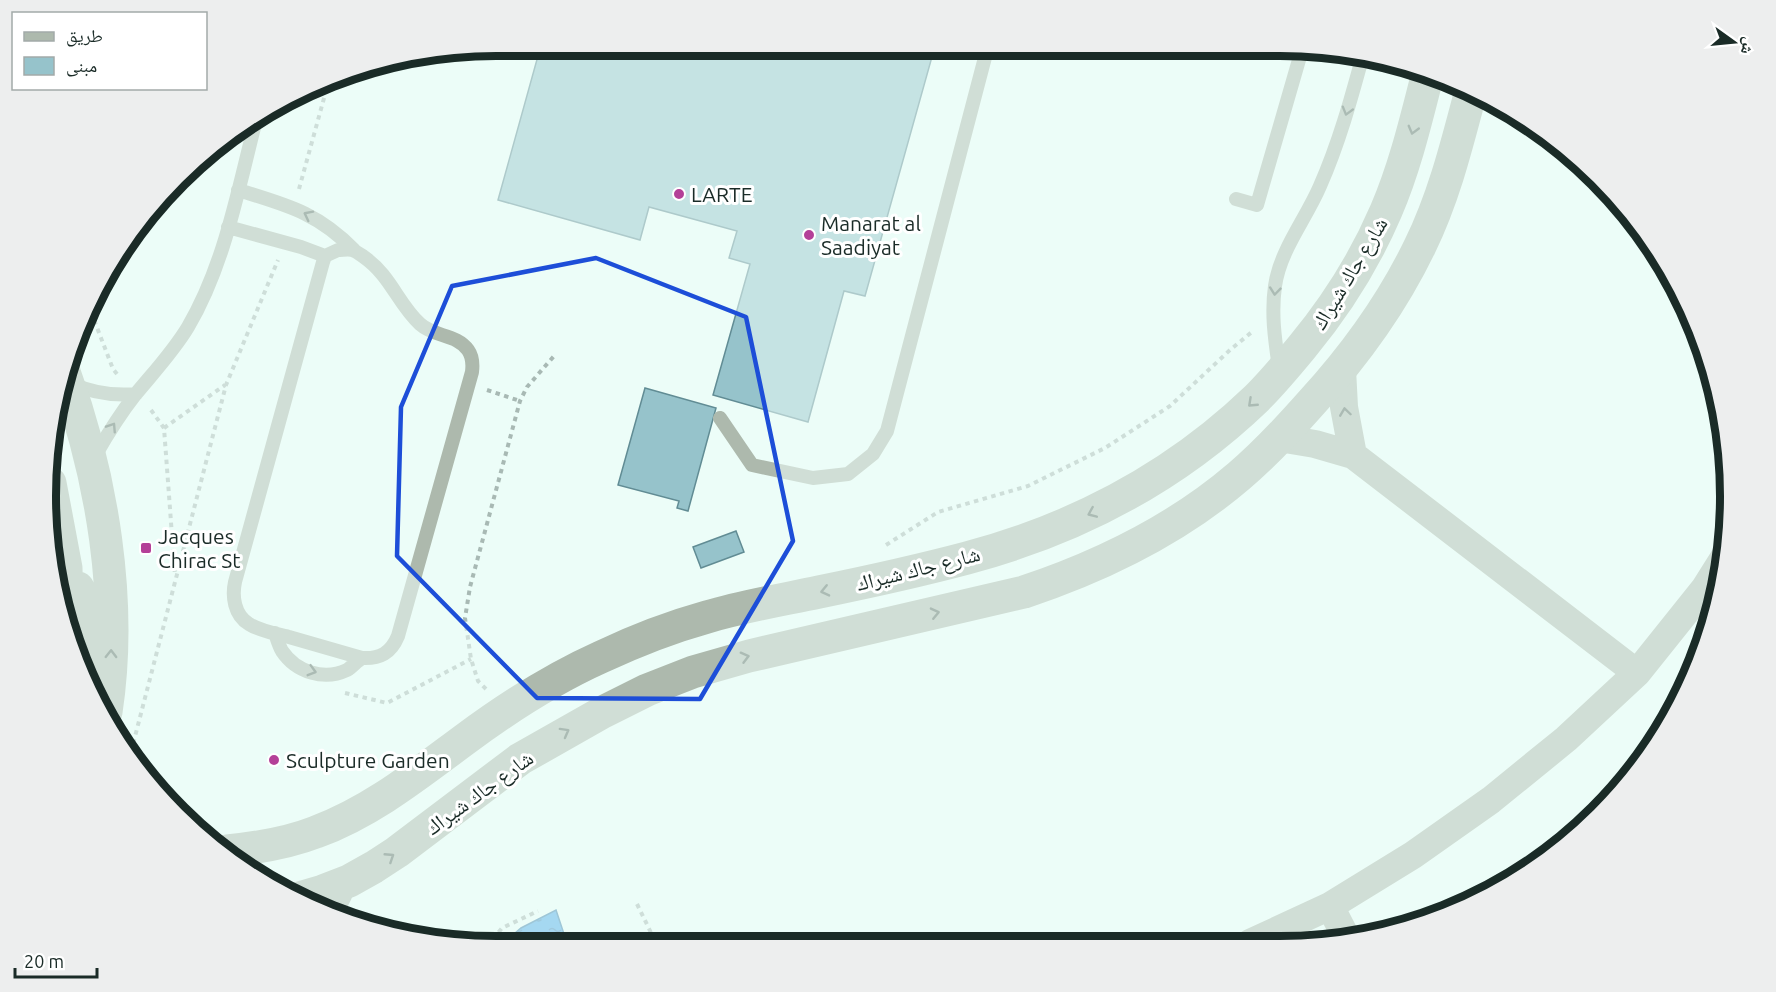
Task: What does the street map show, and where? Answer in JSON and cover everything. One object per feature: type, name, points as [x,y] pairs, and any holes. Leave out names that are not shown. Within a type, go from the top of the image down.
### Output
[{"type":"street","name":"شارع جاك شيراك","points":[[235,850],[284,842],[317,832],[366,808],[547,684],[654,635],[707,617],[762,603],[969,558],[1047,532],[1105,507],[1146,484],[1186,458],[1223,429],[1280,374],[1317,329],[1365,254],[1385,214],[1401,172],[1426,80]]},
{"type":"street","name":"شارع جاك شيراك","points":[[309,895],[349,881],[398,852],[520,759],[647,690],[693,672],[749,656],[1024,592],[1058,581],[1137,546],[1207,501],[1239,476],[1279,438],[1342,369],[1381,316],[1420,245],[1443,190],[1469,98]]},
{"type":"street","points":[[1342,369],[1344,407],[1353,455]]},
{"type":"street","points":[[69,388],[91,462],[102,516],[110,591],[112,661],[107,702]]},
{"type":"street","points":[[1279,438],[1315,444],[1353,455],[1636,673]]},
{"type":"street","points":[[56,515],[66,568],[66,592]]},
{"type":"street","points":[[66,568],[82,598],[86,632],[84,652]]},
{"type":"street","points":[[1267,936],[1330,906],[1413,855],[1491,800],[1566,739],[1636,673],[1713,575]]},
{"type":"street","points":[[258,866],[308,856],[345,842],[371,825],[391,801],[399,787]]},
{"type":"street","points":[[1330,906],[1343,932]]},
{"type":"lane","points":[[720,418],[752,465],[813,478],[848,474],[873,454],[886,430],[985,56]]},
{"type":"lane","points":[[1236,199],[1257,205],[1300,56]]},
{"type":"lane","points":[[1280,374],[1272,317],[1275,284],[1285,255],[1320,187],[1334,151],[1361,63]]},
{"type":"lane","points":[[91,462],[119,416],[171,353],[202,300],[214,272],[228,227],[254,128]]},
{"type":"lane","points":[[238,190],[310,215],[338,234],[354,250],[375,264],[421,325],[435,334],[462,343],[470,351],[473,361],[469,384],[398,636],[388,652],[371,658],[362,658],[248,624],[236,609],[233,591],[325,256]]},
{"type":"lane","points":[[228,227],[325,256],[338,250],[354,250]]},
{"type":"lane","points":[[72,380],[94,392],[136,394]]},
{"type":"lane","points":[[275,633],[282,651],[294,665],[311,673],[330,675],[347,669],[362,658]]},
{"type":"lane","points":[[339,908],[349,881]]},
{"type":"path","points":[[293,208],[326,89]]},
{"type":"path","points":[[133,745],[226,385],[285,243]]},
{"type":"path","points":[[93,318],[113,369],[122,382]]},
{"type":"path","points":[[492,695],[478,681],[471,659],[465,618],[470,587],[520,401],[527,387],[554,356]]},
{"type":"path","points":[[469,384],[520,401]]},
{"type":"path","points":[[164,428],[226,385]]},
{"type":"path","points":[[151,410],[164,428],[175,580]]},
{"type":"path","points":[[637,904],[653,936]]},
{"type":"path","points":[[495,936],[502,928],[538,911]]},
{"type":"highlighted area","points":[[596,258],[746,317],[793,541],[700,699],[537,698],[397,556],[401,407],[452,286]]},
{"type":"water","points":[[556,910],[565,936],[512,936],[521,928]]},
{"type":"building","name":"Manarat al Saadiyat","points":[[538,56],[932,56],[865,296],[844,291],[808,422],[713,395],[750,264],[729,258],[737,231],[649,207],[640,240],[498,200]]},
{"type":"building","points":[[645,388],[716,408],[688,511],[677,508],[679,501],[618,485]]},
{"type":"building","points":[[736,531],[744,552],[701,568],[693,547]]},
{"type":"place","name":"LARTE","points":[[679,194]]},
{"type":"place","name":"Manarat al Saadiyat","points":[[809,235]]},
{"type":"place","name":"Jacques Chirac St","points":[[146,548]]},
{"type":"place","name":"Sculpture Garden","points":[[274,760]]}]
